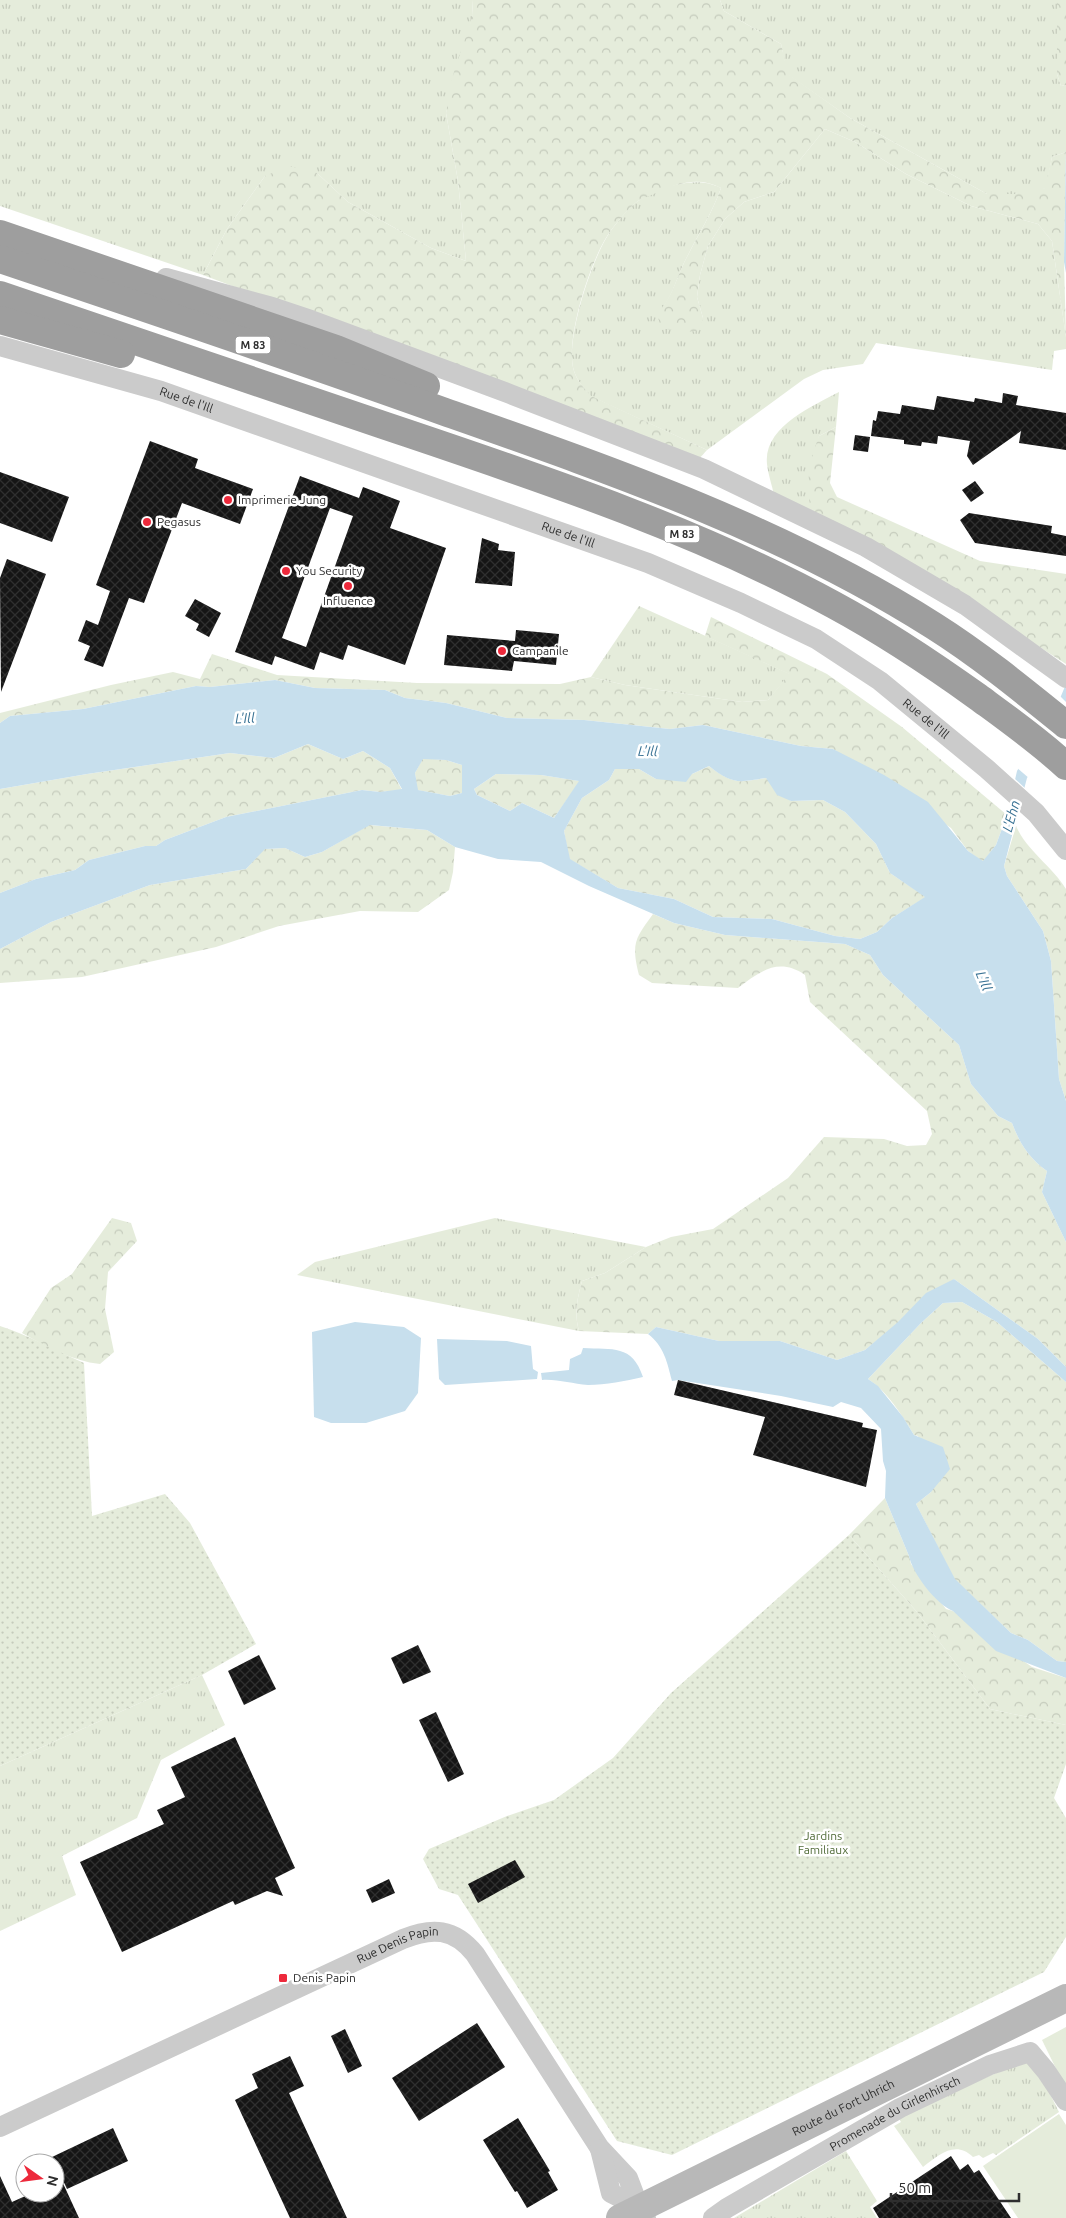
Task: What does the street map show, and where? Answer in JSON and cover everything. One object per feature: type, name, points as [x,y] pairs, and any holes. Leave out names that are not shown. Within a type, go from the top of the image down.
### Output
[{"type":"highway","points":[[0,234],[336,349],[489,412],[504,433]]},
{"type":"highway","name":"M 83","points":[[0,259],[504,433],[727,518],[828,565],[936,627],[1033,698],[1066,725]]},
{"type":"highway","name":"M 83","points":[[0,295],[595,499],[766,571],[834,605],[924,658],[1014,724],[1063,764]]},
{"type":"highway","points":[[0,320],[163,366],[282,406],[322,404]]},
{"type":"main road","name":"Route du Fort Uhrich","points":[[635,2214],[1066,1998]]},
{"type":"street","points":[[108,271],[150,274],[272,307],[501,390],[704,469],[866,547],[965,605],[1060,672]]},
{"type":"street","name":"Rue de l'Ill","points":[[0,346],[161,391],[648,563],[741,603],[816,639],[880,681],[987,769],[1036,813],[1066,850]]},
{"type":"street","name":"Rue Denis Papin","points":[[0,2127],[403,1939],[429,1930],[453,1936],[468,1946],[475,1954],[599,2147],[611,2194],[635,2214]]},
{"type":"street","name":"Promenade du Girlenhirsch","points":[[713,2218],[864,2127],[990,2065],[1030,2052],[1046,2071],[1066,2101]]},
{"type":"green space","points":[[0,0],[472,0],[473,15],[446,113],[458,181],[466,261],[431,248],[348,202],[317,173],[265,176],[227,229],[203,275],[0,206]]},
{"type":"green space","points":[[472,0],[720,0],[724,11],[781,44],[788,74],[850,118],[987,194],[1014,194],[1045,188],[1052,157],[1066,152],[1064,262],[1066,337],[1052,241],[1038,224],[971,206],[906,174],[855,142],[825,129],[774,192],[744,202],[725,219],[708,246],[700,275],[697,297],[703,318],[699,331],[682,332],[661,328],[657,314],[671,293],[721,188],[705,182],[688,182],[672,186],[638,201],[612,229],[596,257],[576,319],[572,357],[577,378],[591,396],[707,450],[697,461],[203,275],[227,229],[265,176],[289,166],[317,173],[348,202],[431,248],[466,261],[458,181],[446,113],[453,75],[473,15]]},
{"type":"green space","points":[[720,0],[1057,0],[1057,74],[1061,86],[1066,85],[1066,152],[1052,157],[1046,188],[1031,193],[987,194],[850,118],[787,74],[781,44],[724,11]]},
{"type":"green space","points":[[1057,0],[1066,0],[1066,85],[1061,86],[1057,74]]},
{"type":"green space","points":[[825,129],[855,142],[906,174],[971,206],[1038,224],[1052,241],[1066,337],[1066,349],[1054,351],[1052,370],[876,343],[863,364],[823,370],[804,379],[707,450],[590,396],[574,371],[572,357],[573,340],[582,298],[589,277],[605,241],[624,214],[638,201],[647,196],[679,184],[701,182],[721,188],[671,293],[658,314],[703,318],[697,297],[700,275],[708,246],[725,219],[744,202],[774,192]]},
{"type":"green space","points":[[839,392],[836,427],[819,436],[811,513],[774,495],[767,464],[768,451],[773,439],[792,419]]},
{"type":"green space","points":[[836,427],[830,483],[837,497],[980,561],[1066,574],[1066,664],[925,574],[811,513],[808,483],[812,456],[819,436]]},
{"type":"green space","points":[[639,606],[790,674],[768,700],[742,702],[625,685],[591,677]]},
{"type":"green space","points":[[711,617],[827,674],[902,727],[1007,815],[996,845],[983,862],[968,851],[951,828],[833,749],[801,746],[703,725],[670,729],[584,720],[507,718],[446,703],[405,698],[385,690],[315,688],[275,680],[210,687],[196,686],[83,709],[10,716],[0,723],[0,713],[111,685],[173,672],[200,679],[212,654],[277,675],[417,683],[560,684],[591,677],[625,685],[742,702],[768,700],[789,674],[705,636]]},
{"type":"green space","points":[[308,744],[343,759],[363,751],[390,768],[402,790],[380,792],[362,790],[226,817],[165,840],[156,846],[145,846],[89,860],[75,870],[36,879],[0,893],[0,789],[230,753],[274,758]]},
{"type":"green space","points":[[423,758],[446,760],[462,765],[462,793],[450,796],[417,790],[415,773]]},
{"type":"green space","points":[[709,766],[736,781],[766,778],[791,801],[823,800],[845,812],[876,844],[890,873],[926,897],[892,918],[877,932],[860,939],[835,936],[772,919],[713,917],[674,899],[618,888],[569,859],[564,831],[582,798],[609,780],[615,769],[639,769],[656,779],[692,774]]},
{"type":"green space","points":[[496,774],[541,775],[580,781],[554,818],[522,803],[510,811],[477,795],[474,789]]},
{"type":"green space","points":[[369,825],[427,830],[455,847],[449,890],[418,912],[360,911],[279,926],[216,947],[82,977],[0,983],[0,949],[51,922],[150,885],[246,869],[264,849],[285,848],[305,857],[322,852]]},
{"type":"green space","points":[[1016,826],[1026,843],[1066,889],[1066,1101],[1059,1079],[1051,961],[1043,931],[1007,876],[1004,866]]},
{"type":"green space","points":[[653,914],[674,923],[725,935],[845,944],[870,955],[883,975],[959,1045],[971,1084],[998,1116],[1012,1123],[1018,1138],[1026,1150],[1047,1171],[1042,1192],[1066,1242],[1066,1367],[1038,1339],[954,1279],[865,1350],[837,1360],[780,1341],[719,1341],[656,1327],[648,1334],[579,1331],[577,1306],[582,1281],[605,1273],[646,1247],[671,1237],[713,1229],[788,1178],[824,1137],[884,1139],[907,1146],[926,1145],[932,1134],[927,1111],[810,1002],[805,975],[796,970],[787,967],[770,968],[754,976],[738,988],[652,983],[639,975],[635,955],[636,942]]},
{"type":"green space","points":[[112,1218],[131,1223],[137,1241],[108,1272],[105,1309],[114,1352],[100,1364],[70,1357],[22,1333],[51,1288],[72,1274]]},
{"type":"green space","points":[[495,1218],[646,1247],[605,1273],[582,1281],[577,1306],[579,1331],[297,1275],[315,1262]]},
{"type":"green space","points":[[962,1302],[997,1322],[1066,1382],[1066,1662],[1057,1661],[1028,1640],[1011,1633],[954,1579],[916,1504],[931,1492],[918,1436],[914,1435],[899,1411],[882,1390],[868,1379],[921,1323],[943,1303]]},
{"type":"green space","points":[[0,1326],[32,1338],[84,1363],[92,1516],[165,1494],[190,1523],[256,1644],[202,1675],[0,1766]]},
{"type":"green space","points":[[885,1498],[911,1564],[946,1609],[953,1611],[1032,1667],[1066,1678],[1066,1725],[990,1709],[917,1612],[849,1535]]},
{"type":"green space","name":"Jardins Familiaux","points":[[849,1535],[917,1612],[990,1709],[1066,1725],[1066,1764],[1054,1798],[1066,1818],[1066,1937],[1044,1972],[672,2155],[617,2141],[458,1895],[439,1889],[423,1859],[429,1849],[507,1816],[554,1800],[613,1758],[671,1693]]},
{"type":"green space","points":[[202,1675],[225,1725],[161,1760],[137,1818],[62,1856],[76,1895],[0,1931],[0,1766]]},
{"type":"green space","points":[[1066,2027],[1066,2089],[1042,2040]]},
{"type":"green space","points":[[1027,2060],[1048,2090],[1059,2112],[996,2155],[993,2153],[983,2158],[979,2155],[973,2157],[966,2152],[953,2150],[941,2154],[923,2167],[894,2126],[901,2122],[899,2119],[924,2104]]},
{"type":"green space","points":[[1059,2114],[1066,2125],[1066,2218],[1018,2218],[983,2166]]},
{"type":"green space","points":[[846,2151],[877,2201],[870,2207],[877,2218],[734,2218]]},
{"type":"water","points":[[1066,149],[1066,273],[1064,262]]},
{"type":"water","points":[[275,680],[315,688],[385,690],[405,698],[446,703],[507,718],[584,720],[670,729],[703,725],[801,746],[833,749],[884,775],[928,802],[968,851],[983,861],[996,845],[1007,815],[1017,771],[1061,696],[1066,684],[1066,719],[1027,778],[1004,866],[1007,876],[1043,931],[1051,961],[1059,1079],[1066,1101],[1066,1242],[1042,1192],[1047,1171],[1026,1150],[1018,1138],[1012,1123],[998,1116],[971,1084],[959,1045],[883,975],[870,955],[845,944],[725,935],[674,923],[589,886],[541,862],[498,859],[455,847],[427,830],[370,825],[322,852],[305,857],[285,848],[265,849],[246,869],[150,885],[51,922],[0,949],[0,893],[36,879],[75,870],[89,860],[145,846],[156,846],[165,840],[226,817],[362,790],[380,792],[402,789],[390,768],[363,751],[343,759],[308,744],[274,758],[230,753],[0,789],[0,723],[10,716],[83,709],[196,686],[210,687]],"holes":[[[423,759],[446,760],[462,765],[462,793],[450,796],[418,790],[415,773]],[[709,766],[735,781],[766,778],[777,795],[791,801],[823,800],[845,812],[876,844],[890,873],[925,897],[892,918],[877,932],[860,939],[835,936],[772,919],[713,917],[674,899],[618,888],[570,859],[564,831],[582,798],[609,780],[615,769],[639,769],[656,779],[686,782],[692,774]],[[496,774],[541,775],[579,781],[554,818],[522,803],[510,811],[477,795],[474,789]]]},
{"type":"water","points":[[954,1279],[1038,1339],[1066,1367],[1066,1382],[997,1322],[962,1302],[943,1303],[921,1323],[868,1379],[878,1386],[903,1417],[914,1435],[943,1447],[950,1469],[931,1492],[916,1504],[955,1579],[1011,1633],[1028,1640],[1057,1661],[1066,1662],[1066,1678],[996,1651],[926,1588],[911,1563],[885,1498],[886,1471],[883,1461],[881,1429],[861,1408],[841,1402],[833,1407],[781,1396],[678,1380],[672,1381],[661,1349],[648,1334],[656,1327],[719,1341],[780,1341],[837,1360],[865,1350],[898,1322],[926,1293]]},
{"type":"water","points":[[355,1322],[404,1327],[421,1338],[418,1393],[405,1411],[366,1423],[331,1423],[314,1417],[312,1332]]},
{"type":"water","points":[[437,1339],[507,1341],[531,1346],[533,1369],[538,1372],[537,1379],[445,1385],[439,1379]]},
{"type":"water","points":[[583,1348],[612,1349],[627,1354],[638,1366],[643,1377],[595,1385],[542,1380],[541,1373],[569,1370],[570,1359],[581,1354]]},
{"type":"pier","points":[[1059,695],[1066,702],[1066,723],[1030,779],[1016,767]]},
{"type":"pier","points":[[1013,777],[1027,790],[1019,826],[1005,813]]},
{"type":"building","points":[[1003,393],[1018,396],[1016,405],[1066,413],[1066,450],[1019,443],[1021,431],[973,465],[967,456],[970,441],[938,436],[937,444],[922,442],[921,446],[904,444],[904,440],[871,436],[873,420],[876,421],[878,411],[900,414],[902,405],[934,410],[937,396],[974,402],[975,398],[1002,403]]},
{"type":"building","points":[[855,435],[870,437],[868,452],[853,450]]},
{"type":"building","name":"Pegasus","points":[[150,441],[198,459],[195,468],[253,489],[240,524],[182,503],[144,603],[129,598],[103,667],[84,660],[90,646],[78,641],[86,620],[98,625],[110,591],[96,585]]},
{"type":"building","points":[[0,472],[69,497],[52,542],[0,523]]},
{"type":"building","points":[[300,476],[359,498],[363,487],[400,501],[390,528],[446,548],[405,665],[348,645],[343,660],[320,652],[314,670],[275,656],[272,665],[235,652]],"holes":[[[330,508],[353,516],[306,647],[282,638]]]},
{"type":"building","points":[[975,481],[984,493],[971,502],[962,490]]},
{"type":"building","points":[[969,513],[1052,526],[1051,533],[1066,536],[1066,556],[975,543],[960,520]]},
{"type":"building","points":[[482,538],[499,544],[498,550],[515,552],[512,586],[475,583]]},
{"type":"building","points":[[7,559],[46,574],[1,692],[0,578]]},
{"type":"building","points":[[195,599],[221,613],[209,637],[196,630],[199,624],[185,616]]},
{"type":"building","name":"Campanile","points":[[516,630],[559,634],[556,665],[514,661],[512,671],[444,665],[447,635],[515,641]]},
{"type":"building","points":[[678,1380],[863,1423],[862,1427],[877,1430],[866,1487],[753,1455],[765,1417],[674,1395]]},
{"type":"building","points":[[418,1645],[431,1672],[403,1684],[391,1658]]},
{"type":"building","points":[[259,1655],[276,1689],[244,1705],[228,1671]]},
{"type":"building","points":[[436,1712],[464,1774],[448,1782],[419,1720]]},
{"type":"building","points":[[235,1737],[295,1868],[275,1878],[283,1896],[267,1891],[235,1905],[233,1901],[122,1952],[80,1862],[164,1824],[157,1810],[185,1797],[171,1767]]},
{"type":"building","points":[[515,1860],[525,1877],[478,1903],[468,1884]]},
{"type":"building","points":[[389,1879],[395,1893],[372,1903],[366,1890]]},
{"type":"building","points":[[477,2023],[505,2067],[419,2121],[392,2078]]},
{"type":"building","points":[[345,2029],[362,2066],[348,2073],[331,2036]]},
{"type":"building","points":[[290,2056],[304,2086],[289,2093],[347,2218],[290,2218],[235,2100],[258,2088],[252,2074]]},
{"type":"building","points":[[518,2118],[550,2171],[548,2172],[558,2190],[527,2208],[483,2140]]},
{"type":"building","points":[[113,2128],[128,2161],[67,2189],[65,2185],[65,2153],[60,2153]]},
{"type":"building","points":[[951,2156],[960,2170],[968,2164],[974,2173],[979,2170],[1011,2218],[879,2218],[873,2208]]},
{"type":"building","points":[[0,2176],[12,2202],[65,2203],[65,2188],[79,2218],[0,2218]]},
{"type":"place","name":"Imprimerie Jung","points":[[228,500]]},
{"type":"place","name":"Pegasus","points":[[147,522]]},
{"type":"place","name":"You Security","points":[[286,571]]},
{"type":"place","name":"Influence","points":[[348,586]]},
{"type":"place","name":"Campanile","points":[[502,651]]},
{"type":"place","name":"Denis Papin","points":[[283,1978]]},
{"type":"water label","name":"L'Ill","points":[[245,718]]},
{"type":"water label","name":"L'Ill","points":[[648,751]]},
{"type":"water label","name":"L'Ehn","points":[[1011,816]]},
{"type":"water label","name":"L'Ill","points":[[984,981]]}]
